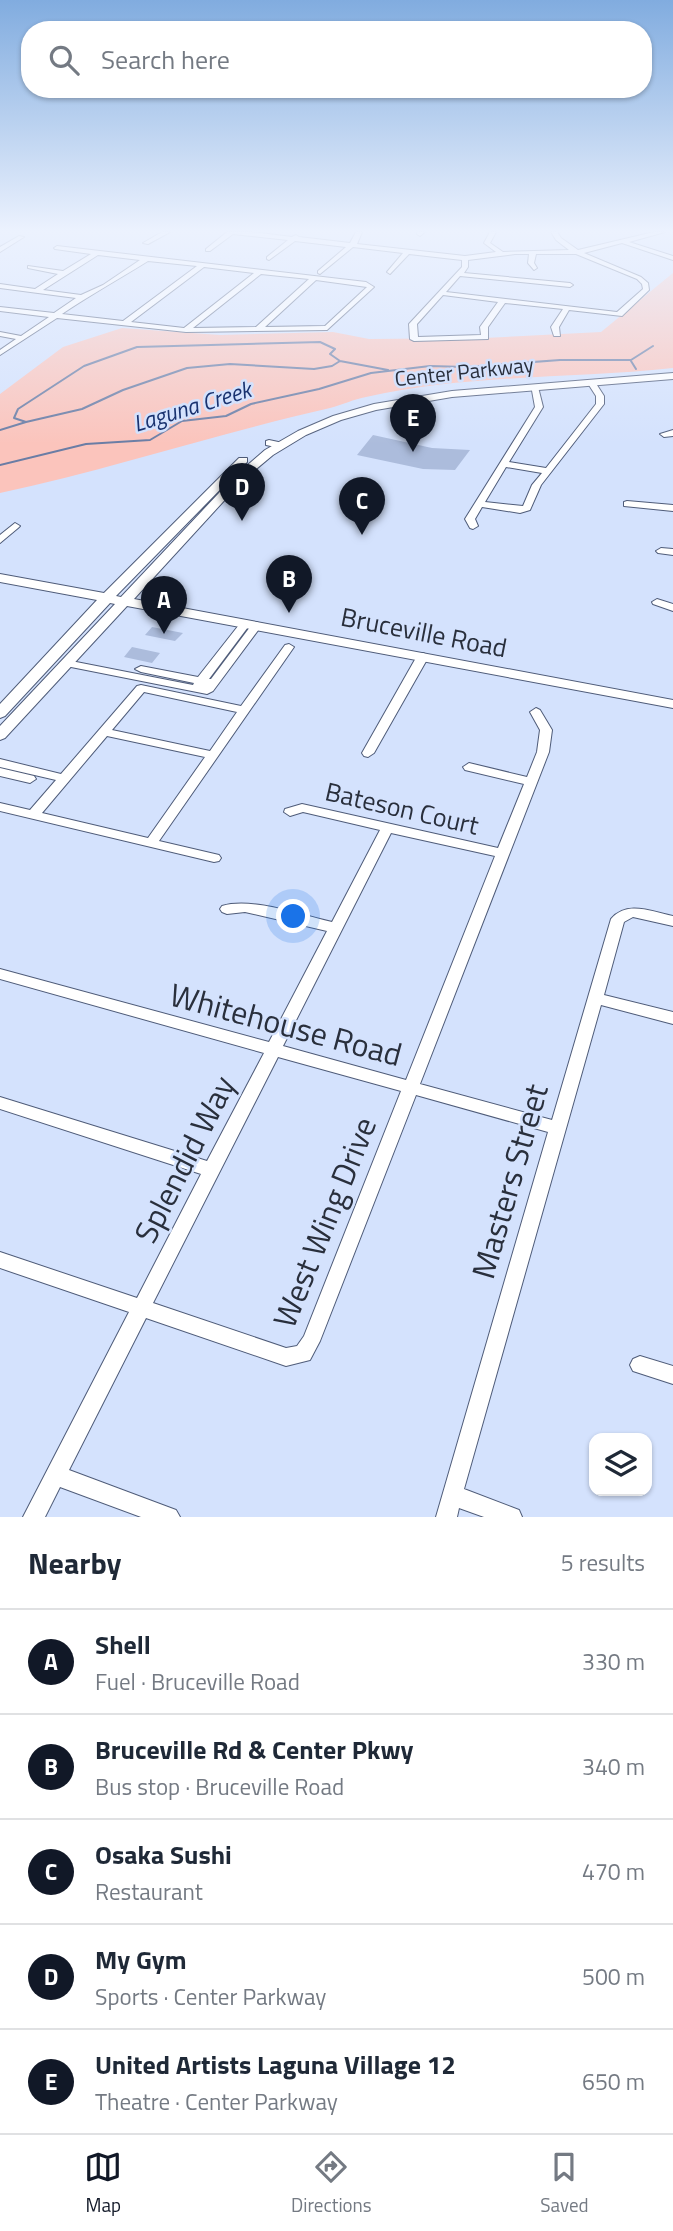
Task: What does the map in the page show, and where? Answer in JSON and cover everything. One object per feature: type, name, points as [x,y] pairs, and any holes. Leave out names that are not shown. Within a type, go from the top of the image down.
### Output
[{"type":"main road","name":"Center Parkway","points":[[0,735],[271,446],[333,419],[391,403],[449,393],[673,374]]},
{"type":"main road","name":"Center Parkway","points":[[0,713],[112,593],[242,461],[335,413],[408,395],[461,388],[673,374]]},
{"type":"main road","points":[[213,506],[209,503],[220,483]]},
{"type":"main road","name":"Bruceville Road","points":[[0,570],[112,593],[354,634],[673,694]]},
{"type":"main road","name":"Bruceville Road","points":[[0,579],[112,593]]},
{"type":"main road","name":"Bruceville Road","points":[[129,596],[272,628],[673,704]]},
{"type":"main road","points":[[272,628],[291,628],[343,636],[354,634]]},
{"type":"street","points":[[0,352],[73,303]]},
{"type":"street","points":[[122,324],[151,303]]},
{"type":"street","points":[[186,330],[220,303]]},
{"type":"street","points":[[257,330],[287,303]]},
{"type":"street","points":[[0,309],[186,330],[257,330],[327,328],[355,303]]},
{"type":"street","points":[[431,303],[413,324],[414,339],[485,337],[484,327],[501,303]]},
{"type":"street","points":[[525,303],[619,314],[630,303]]},
{"type":"street","points":[[557,334],[555,327],[567,308]]},
{"type":"street","points":[[0,334],[22,338]]},
{"type":"street","points":[[480,504],[520,510],[527,508],[537,485],[600,404],[600,396],[591,382]]},
{"type":"street","points":[[473,526],[471,519],[539,407],[534,387]]},
{"type":"street","points":[[503,464],[547,471]]},
{"type":"street","points":[[627,504],[673,508]]},
{"type":"street","points":[[0,540],[15,526]]},
{"type":"street","points":[[661,551],[673,552]]},
{"type":"street","points":[[657,603],[673,608]]},
{"type":"street","points":[[202,689],[252,624]]},
{"type":"street","points":[[151,843],[289,647]]},
{"type":"street","points":[[368,753],[423,656]]},
{"type":"street","points":[[69,660],[202,689],[243,710]]},
{"type":"street","points":[[33,815],[142,688],[202,689]]},
{"type":"street","name":"West Wing Drive","points":[[0,1260],[286,1357],[303,1354],[311,1341],[543,752],[546,730],[536,712]]},
{"type":"street","points":[[105,732],[211,755]]},
{"type":"street","points":[[0,763],[62,782]]},
{"type":"street","points":[[469,767],[531,782]]},
{"type":"street","points":[[0,772],[62,782]]},
{"type":"street","points":[[0,807],[214,858]]},
{"type":"street","name":"Bateson Court","points":[[290,812],[302,808],[504,854]]},
{"type":"street","name":"Splendid Way","points":[[34,1517],[387,828]]},
{"type":"street","points":[[228,909],[245,907],[336,928]]},
{"type":"street","name":"Masters Street","points":[[446,1517],[618,919],[631,912],[673,921]]},
{"type":"street","name":"Whitehouse Road","points":[[0,974],[557,1128]]},
{"type":"street","points":[[594,998],[673,1018]]},
{"type":"street","points":[[0,1103],[212,1170]]},
{"type":"street","points":[[640,1365],[673,1375]]},
{"type":"street","points":[[55,1475],[169,1517]]},
{"type":"street","points":[[452,1495],[512,1517]]},
{"type":"shaded area","points":[[637,303],[673,303],[673,368],[442,384],[404,390],[362,398],[0,493],[0,394],[63,347],[122,328],[220,335],[333,332],[369,339],[484,338],[601,332]]},
{"type":"building","points":[[373,435],[432,448],[470,450],[455,470],[423,469],[357,455]]},
{"type":"building","points":[[152,627],[183,633],[175,641],[145,635]]},
{"type":"building","points":[[132,647],[160,653],[152,663],[124,657]]},
{"type":"waterway","name":"Laguna Creek","points":[[26,422],[14,418],[18,409],[84,366],[137,347],[320,342],[335,349],[330,354],[340,361]]},
{"type":"waterway","name":"Laguna Creek","points":[[0,465],[86,444],[150,440],[182,421],[226,416],[251,404],[319,389],[371,373],[430,366],[466,367],[560,360],[631,360],[653,346]]},
{"type":"waterway","name":"Laguna Creek","points":[[26,422],[82,409],[123,390],[187,368],[230,364],[314,369],[332,366],[340,361]]},
{"type":"waterway","name":"Laguna Creek","points":[[340,361],[388,370]]},
{"type":"waterway","points":[[631,361],[636,369]]},
{"type":"waterway","name":"Laguna Creek","points":[[0,430],[26,422]]},
{"type":"place","name":"United Artists Laguna Village 12","points":[[413,452]]},
{"type":"place","name":"My Gym","points":[[242,521]]},
{"type":"place","name":"Osaka Sushi","points":[[362,535]]},
{"type":"place","name":"Bruceville Rd & Center Pkwy","points":[[289,613]]},
{"type":"place","name":"Shell","points":[[164,634]]}]
